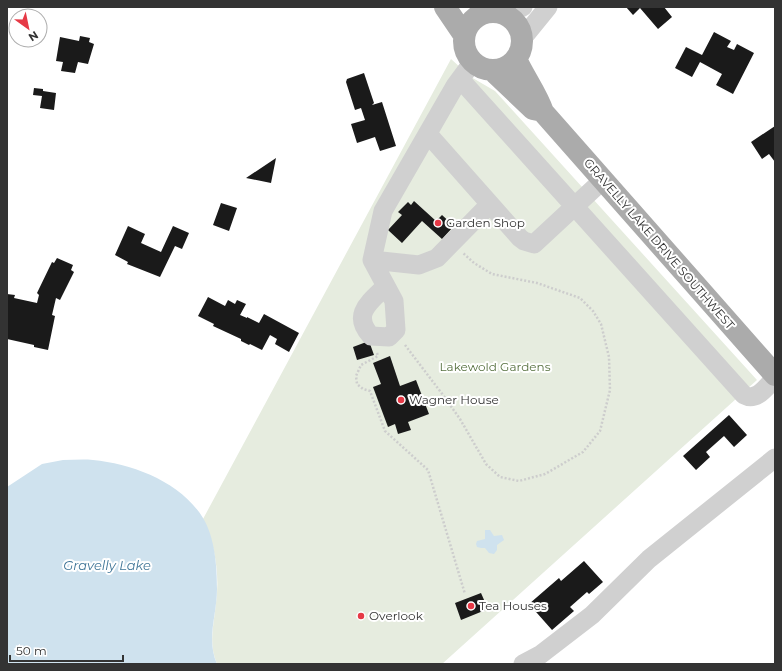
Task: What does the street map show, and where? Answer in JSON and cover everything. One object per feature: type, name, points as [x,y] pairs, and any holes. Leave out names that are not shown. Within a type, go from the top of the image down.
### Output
[{"type":"main road","points":[[445,7],[464,35]]},
{"type":"main road","points":[[495,10],[514,21],[519,28],[519,49],[505,68],[493,71],[466,71],[466,52],[463,42],[466,27],[470,22],[495,10]]},
{"type":"main road","name":"GRAVELLY LAKE DRIVE SOUTHWEST","points":[[519,49],[530,88],[539,102],[543,112],[775,377]]},
{"type":"main road","name":"GRAVELLY LAKE DRIVE SOUTHWEST","points":[[493,71],[533,109],[543,112]]},
{"type":"street","points":[[519,49],[548,7]]},
{"type":"street","points":[[386,286],[362,312],[363,327],[371,336],[389,337],[396,330],[394,301],[386,286],[372,260],[383,211],[455,86],[466,71],[575,206],[744,395],[749,398],[758,396],[775,377]]},
{"type":"street","points":[[428,134],[524,242],[534,244],[603,180]]},
{"type":"street","points":[[372,260],[419,266],[437,258],[490,204]]},
{"type":"street","points":[[523,664],[540,655],[592,615],[649,558],[775,458]]},
{"type":"path","points":[[394,332],[460,419],[486,464],[500,477],[519,481],[545,474],[583,452],[600,431],[610,390],[609,357],[601,324],[594,311],[580,298],[537,283],[492,274],[474,263],[452,243]]},
{"type":"path","points":[[371,336],[378,356],[361,365],[356,376],[358,384],[363,389],[370,391],[385,431],[428,470],[464,594]]},
{"type":"green space","name":"Lakewold Gardens","points":[[451,59],[471,77],[495,91],[757,380],[442,664],[217,664],[214,656],[212,641],[217,592],[216,560],[211,539],[203,519]]},
{"type":"water","name":"Gravelly Lake","points":[[63,460],[93,460],[108,462],[140,471],[169,485],[194,505],[207,526],[213,543],[217,599],[212,645],[217,664],[7,664],[7,487],[42,464]]},
{"type":"water","points":[[485,530],[490,530],[494,536],[502,535],[504,540],[497,545],[497,550],[494,554],[489,553],[485,548],[477,547],[477,541],[485,539]]},
{"type":"building","points":[[626,7],[664,7],[672,17],[658,29],[640,8],[633,15]]},
{"type":"building","points":[[714,32],[731,41],[727,47],[734,50],[737,44],[754,53],[733,94],[716,85],[722,74],[700,62],[692,77],[675,68],[686,47],[702,55]]},
{"type":"building","points":[[80,36],[90,38],[89,42],[94,44],[88,64],[78,62],[75,73],[61,71],[63,62],[56,61],[60,37],[79,41]]},
{"type":"building","points":[[364,73],[374,103],[372,105],[382,102],[396,146],[380,151],[375,137],[357,143],[351,124],[365,120],[361,108],[355,110],[346,82],[347,79]]},
{"type":"building","points":[[34,88],[56,93],[54,110],[40,108],[42,96],[33,95]]},
{"type":"building","points":[[775,126],[775,162],[769,154],[762,159],[751,142]]},
{"type":"building","points":[[276,158],[271,183],[246,178]]},
{"type":"building","name":"Garden Shop","points":[[414,201],[436,221],[442,215],[454,226],[442,239],[422,221],[402,243],[388,230],[402,215],[398,212],[408,202],[411,205]]},
{"type":"building","points":[[221,203],[237,208],[229,231],[213,225]]},
{"type":"building","points":[[128,226],[145,234],[141,243],[161,252],[173,226],[189,233],[182,249],[175,246],[160,277],[127,264],[128,262],[115,255]]},
{"type":"building","points":[[57,258],[73,265],[71,270],[74,272],[60,300],[56,298],[52,315],[55,316],[48,350],[34,347],[34,345],[7,339],[7,294],[15,295],[14,298],[37,303],[39,295],[37,293],[52,262],[54,263]]},
{"type":"building","points":[[208,297],[225,306],[228,300],[235,304],[237,300],[246,304],[240,315],[259,323],[264,314],[299,333],[289,352],[275,344],[277,339],[270,335],[262,350],[241,341],[241,339],[213,326],[214,324],[198,316]]},
{"type":"building","points":[[369,341],[374,355],[357,360],[353,347]]},
{"type":"building","name":"Wagner House","points":[[390,356],[400,386],[416,380],[429,414],[408,422],[411,430],[398,434],[395,424],[388,427],[373,387],[381,384],[373,363]]},
{"type":"building","points":[[729,415],[747,435],[734,447],[724,436],[706,452],[710,457],[696,470],[683,456]]},
{"type":"building","points":[[584,561],[603,582],[589,594],[587,592],[570,607],[574,611],[552,630],[529,604],[559,578],[561,581]]},
{"type":"building","name":"Tea Houses","points":[[481,593],[488,609],[461,620],[455,603]]},
{"type":"place","name":"Garden Shop","points":[[438,223]]},
{"type":"place","name":"Wagner House","points":[[401,400]]},
{"type":"place","name":"Tea Houses","points":[[471,606]]},
{"type":"place","name":"Overlook","points":[[361,616]]}]
